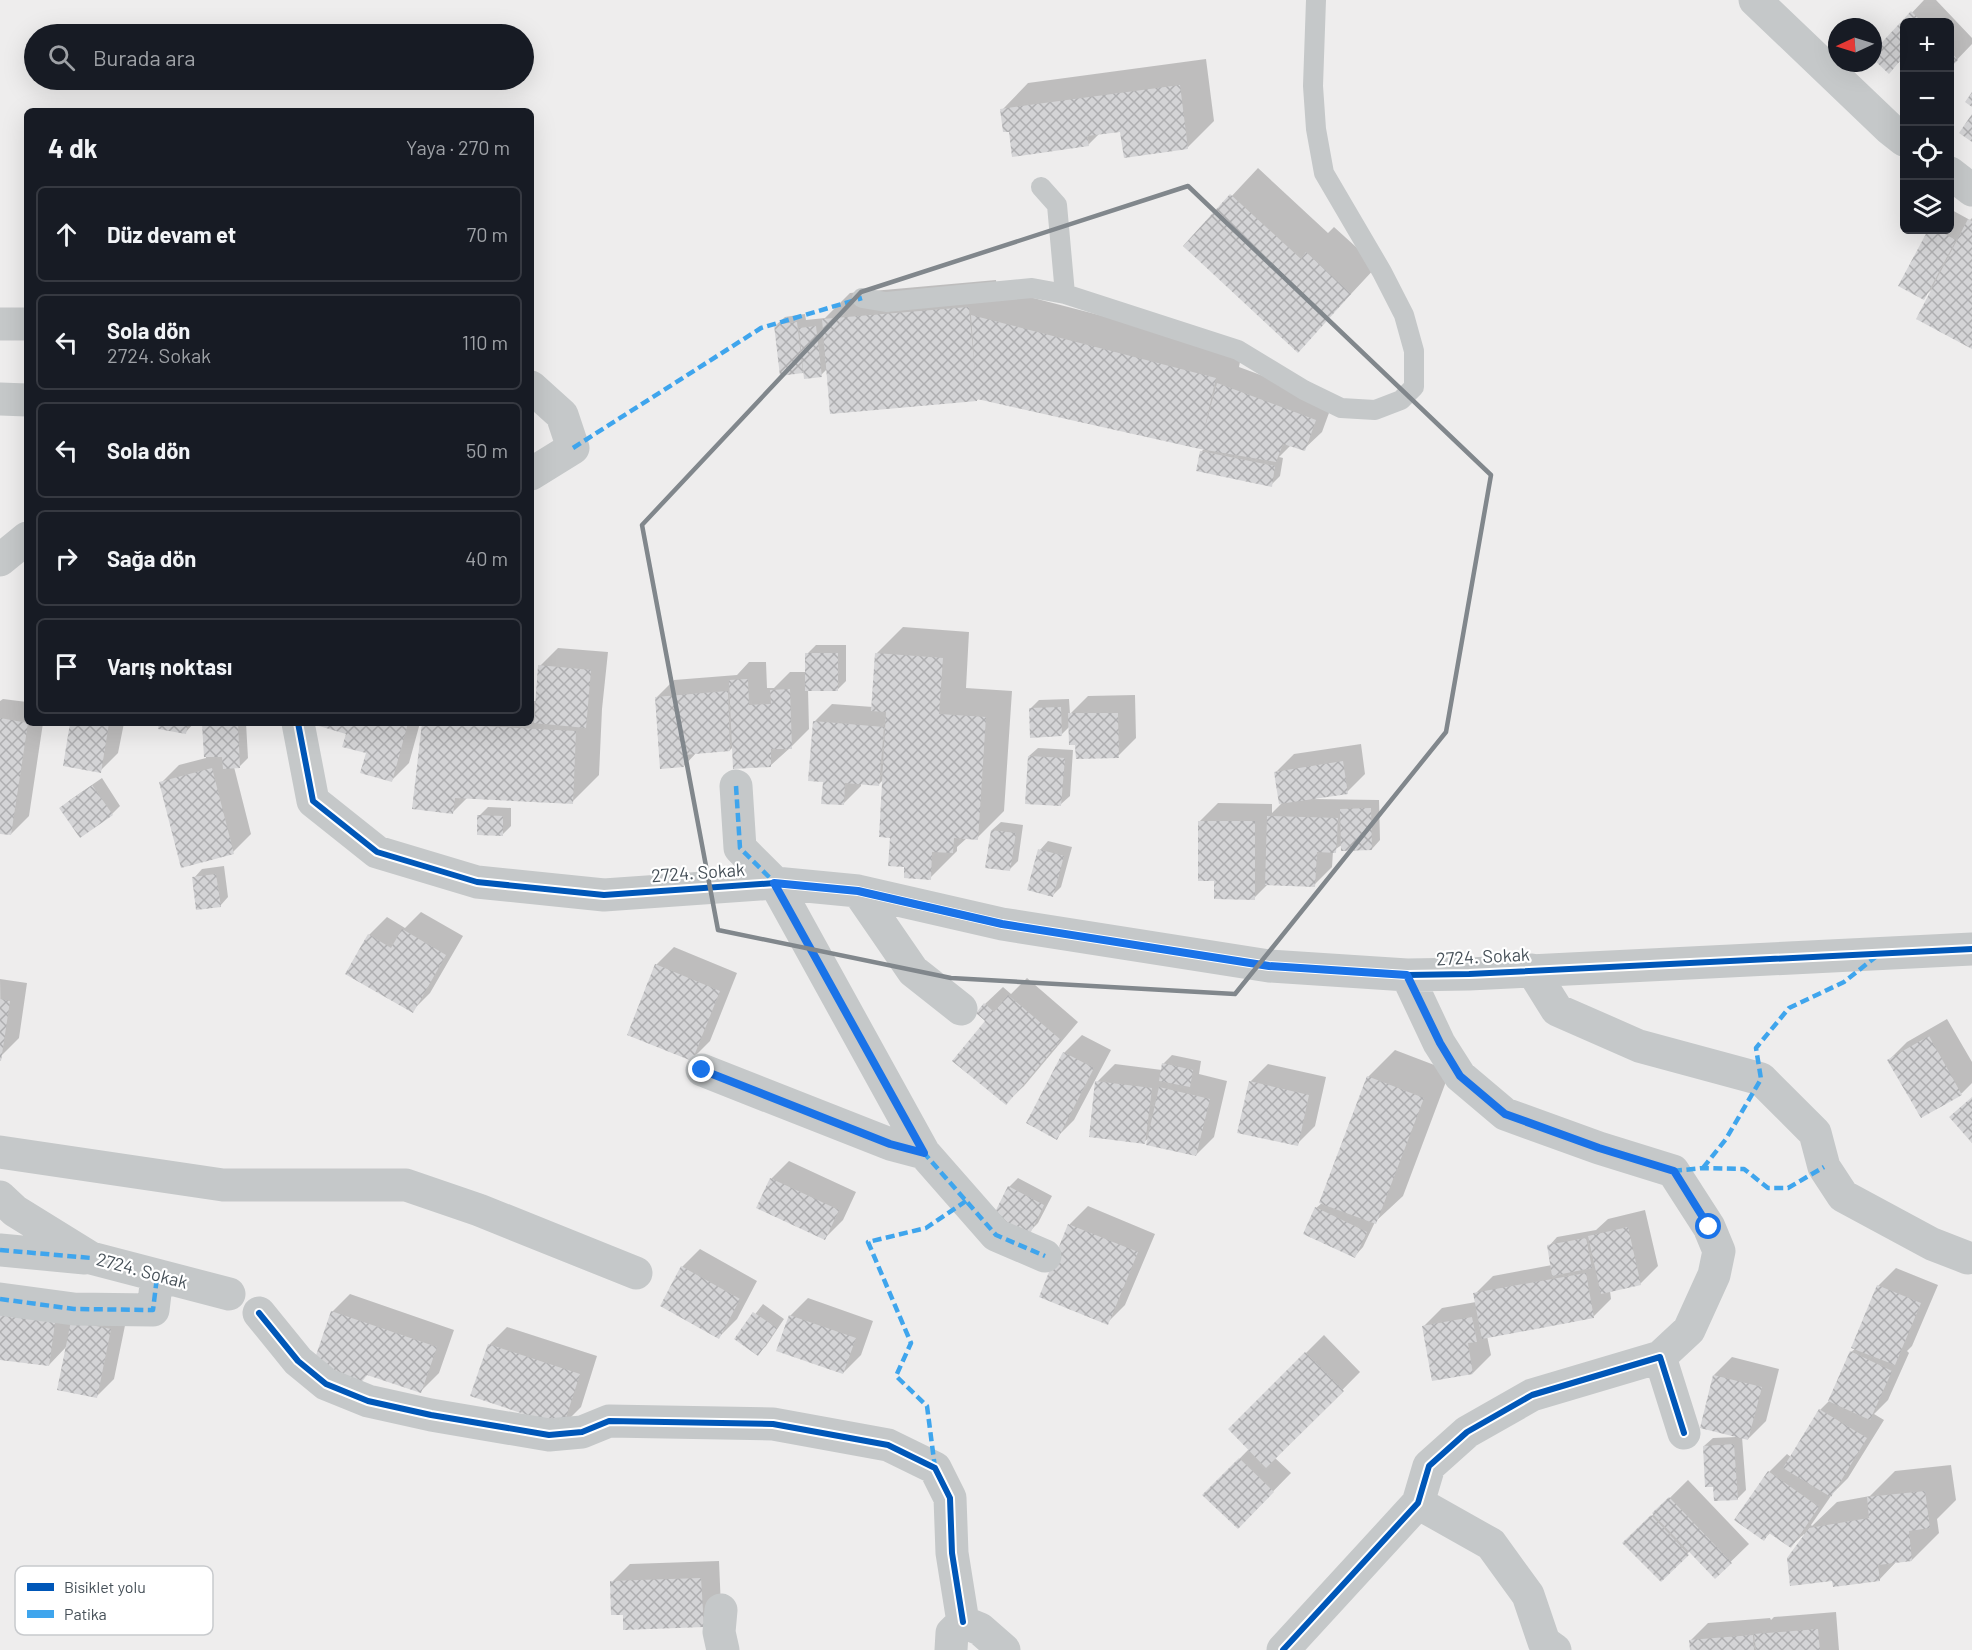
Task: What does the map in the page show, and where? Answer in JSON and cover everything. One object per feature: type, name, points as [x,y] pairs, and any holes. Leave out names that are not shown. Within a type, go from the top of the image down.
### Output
[{"type":"street","points":[[1755,0],[1900,136]]},
{"type":"street","points":[[1954,176],[1972,190]]},
{"type":"street","points":[[0,324],[24,324]]},
{"type":"street","points":[[534,390],[562,415],[573,448],[534,472]]},
{"type":"street","points":[[0,399],[24,400]]},
{"type":"street","points":[[0,560],[24,540]]},
{"type":"street","name":"2724. Sokak","points":[[299,726],[313,801],[377,852],[477,882],[604,895],[774,883],[858,891],[1002,924],[1269,966],[1407,975],[1469,974],[1972,949]]},
{"type":"street","points":[[736,786],[741,848],[774,883],[924,1153],[996,1235],[1045,1256]]},
{"type":"street","points":[[858,891],[913,971],[961,1009]]},
{"type":"street","points":[[1532,970],[1557,1010],[1639,1046],[1761,1079],[1815,1133],[1824,1167],[1843,1196],[1932,1244],[1968,1258]]},
{"type":"street","points":[[1283,1650],[1418,1503],[1429,1466],[1467,1432],[1532,1395],[1660,1357],[1689,1329],[1714,1275],[1719,1251],[1709,1227],[1674,1171],[1599,1148],[1505,1114],[1460,1076],[1440,1043],[1407,975]]},
{"type":"street","points":[[702,1070],[890,1144],[924,1153]]},
{"type":"street","points":[[0,1152],[223,1185],[406,1185],[479,1210],[636,1273]]},
{"type":"street","name":"2724. Sokak","points":[[0,1197],[15,1211],[91,1258],[229,1294]]},
{"type":"street","points":[[0,1250],[91,1258]]},
{"type":"street","points":[[0,1299],[74,1309],[153,1310],[157,1277]]},
{"type":"street","points":[[259,1313],[298,1361],[326,1384],[368,1401],[431,1415],[549,1435],[582,1432],[609,1421],[773,1424],[888,1445],[935,1468],[950,1498],[957,1636],[980,1629],[1000,1649]]},
{"type":"street","points":[[1660,1357],[1684,1433]]},
{"type":"street","points":[[1418,1503],[1491,1544],[1528,1595],[1544,1642],[1555,1650]]},
{"type":"street","points":[[721,1610],[719,1632],[723,1650]]},
{"type":"lane","points":[[862,298],[886,302],[1032,288],[1065,294],[1238,350],[1304,390],[1341,408],[1375,410],[1401,400],[1414,387],[1414,351],[1404,315],[1382,272],[1324,173],[1316,129],[1313,86],[1316,0]]},
{"type":"lane","points":[[1041,187],[1057,205],[1065,294]]},
{"type":"highlighted area","points":[[1188,186],[1491,475],[1446,732],[1235,994],[951,978],[718,930],[642,525],[861,292]]},
{"type":"building","points":[[1911,11],[1918,18],[1905,18]]},
{"type":"building","points":[[1900,23],[1900,61],[1889,74],[1882,67],[1882,42]]},
{"type":"building","points":[[1180,85],[1188,149],[1124,158],[1120,132],[1087,136],[1089,146],[1012,157],[1009,132],[1003,132],[1000,109]]},
{"type":"building","points":[[1972,92],[1972,107],[1965,102]]},
{"type":"building","points":[[1972,114],[1972,142],[1959,133]]},
{"type":"building","points":[[1230,194],[1301,259],[1306,252],[1351,294],[1298,353],[1183,246]]},
{"type":"building","points":[[1968,219],[1972,221],[1972,349],[1916,319]]},
{"type":"building","points":[[1926,234],[1945,234],[1956,240],[1924,300],[1898,286]]},
{"type":"building","points":[[969,307],[975,373],[971,315],[1216,378],[1203,435],[1217,383],[1316,420],[1305,451],[1283,444],[1276,462],[1200,449],[977,399],[977,401],[830,414],[822,319]]},
{"type":"building","points":[[797,322],[803,373],[780,376],[774,325]]},
{"type":"building","points":[[816,326],[822,377],[804,379],[799,328]]},
{"type":"building","points":[[1200,451],[1275,466],[1272,487],[1196,471]]},
{"type":"building","points":[[805,653],[838,653],[838,691],[805,691]]},
{"type":"building","points":[[875,653],[943,658],[939,714],[986,717],[978,840],[954,838],[953,853],[932,852],[931,880],[904,878],[904,867],[888,866],[890,838],[879,837],[886,712],[871,711]]},
{"type":"building","points":[[538,665],[591,670],[586,728],[534,723]]},
{"type":"building","points":[[748,679],[749,705],[771,704],[770,690],[790,689],[792,749],[771,749],[771,767],[733,769],[729,680]]},
{"type":"building","points":[[728,691],[730,751],[684,755],[684,767],[660,769],[655,697]]},
{"type":"building","points":[[1061,707],[1062,736],[1030,738],[1029,708]]},
{"type":"building","points":[[1068,713],[1118,713],[1119,758],[1076,759],[1075,745],[1069,745]]},
{"type":"building","points":[[0,718],[24,722],[24,726],[28,726],[11,835],[0,834]]},
{"type":"building","points":[[813,721],[884,727],[879,786],[845,783],[844,805],[821,804],[823,782],[808,781]]},
{"type":"building","points":[[70,726],[109,726],[101,773],[63,766]]},
{"type":"building","points":[[158,726],[187,726],[186,734],[158,729]]},
{"type":"building","points":[[202,726],[238,726],[240,768],[223,769],[222,757],[204,757]]},
{"type":"building","points":[[319,726],[407,726],[392,782],[360,773],[366,753],[342,747],[346,734]]},
{"type":"building","points":[[422,726],[480,726],[576,731],[573,804],[455,798],[453,814],[412,809]]},
{"type":"building","points":[[1028,756],[1065,758],[1061,806],[1025,804]]},
{"type":"building","points":[[1343,761],[1348,794],[1279,804],[1274,772]]},
{"type":"building","points":[[212,768],[234,854],[181,868],[159,782]]},
{"type":"building","points":[[92,785],[113,815],[80,838],[59,808]]},
{"type":"building","points":[[1371,808],[1372,850],[1341,851],[1340,809]]},
{"type":"building","points":[[477,815],[503,816],[503,836],[477,835]]},
{"type":"building","points":[[1267,816],[1338,818],[1336,853],[1317,852],[1315,887],[1265,885]]},
{"type":"building","points":[[1198,821],[1255,821],[1255,900],[1214,899],[1214,881],[1198,881]]},
{"type":"building","points":[[991,830],[1016,833],[1010,871],[985,868]]},
{"type":"building","points":[[1038,849],[1064,856],[1053,897],[1027,890]]},
{"type":"building","points":[[216,874],[221,907],[196,910],[192,877]]},
{"type":"building","points":[[402,929],[446,955],[413,1013],[345,974],[368,934],[391,948]]},
{"type":"building","points":[[655,964],[720,991],[692,1061],[627,1035]]},
{"type":"building","points":[[1008,995],[1061,1040],[1006,1105],[952,1061],[985,1021],[976,1013],[984,1003],[994,1012]]},
{"type":"building","points":[[0,999],[10,1001],[1,1061],[0,1061]]},
{"type":"building","points":[[1929,1036],[1962,1095],[1921,1118],[1887,1060]]},
{"type":"building","points":[[1063,1052],[1094,1068],[1057,1140],[1026,1123]]},
{"type":"building","points":[[1162,1063],[1193,1070],[1190,1087],[1159,1081]]},
{"type":"building","points":[[1367,1076],[1424,1098],[1376,1224],[1319,1203]]},
{"type":"building","points":[[1095,1081],[1152,1088],[1145,1144],[1089,1137]]},
{"type":"building","points":[[1249,1081],[1309,1095],[1298,1146],[1237,1133]]},
{"type":"building","points":[[1159,1087],[1210,1099],[1196,1156],[1146,1145]]},
{"type":"building","points":[[1972,1097],[1972,1143],[1949,1117]]},
{"type":"building","points":[[770,1178],[839,1210],[825,1240],[756,1208]]},
{"type":"building","points":[[1008,1186],[1044,1205],[1030,1234],[993,1216]]},
{"type":"building","points":[[1315,1207],[1367,1232],[1355,1258],[1303,1234]]},
{"type":"building","points":[[1068,1224],[1138,1252],[1108,1325],[1039,1297]]},
{"type":"building","points":[[1628,1227],[1641,1285],[1601,1294],[1588,1236]]},
{"type":"building","points":[[1586,1238],[1592,1268],[1552,1276],[1547,1245]]},
{"type":"building","points":[[681,1266],[740,1299],[719,1339],[660,1306]]},
{"type":"building","points":[[1586,1273],[1594,1318],[1482,1339],[1473,1293]]},
{"type":"building","points":[[1877,1285],[1921,1303],[1895,1365],[1851,1348]]},
{"type":"building","points":[[0,1308],[56,1316],[49,1366],[0,1360]]},
{"type":"building","points":[[331,1311],[437,1347],[421,1393],[367,1375],[361,1383],[312,1367]]},
{"type":"building","points":[[753,1312],[777,1328],[758,1356],[734,1339]]},
{"type":"building","points":[[789,1315],[856,1338],[843,1374],[776,1351]]},
{"type":"building","points":[[1472,1317],[1477,1342],[1468,1343],[1473,1374],[1432,1381],[1422,1326]]},
{"type":"building","points":[[71,1321],[111,1329],[97,1398],[57,1390]]},
{"type":"building","points":[[488,1344],[580,1374],[563,1427],[470,1396]]},
{"type":"building","points":[[1850,1351],[1892,1371],[1870,1420],[1828,1401]]},
{"type":"building","points":[[1305,1352],[1344,1391],[1266,1468],[1228,1429]]},
{"type":"building","points":[[1713,1375],[1762,1387],[1748,1440],[1700,1428]]},
{"type":"building","points":[[1819,1409],[1867,1438],[1831,1497],[1783,1468]]},
{"type":"building","points":[[1734,1444],[1738,1500],[1714,1501],[1713,1487],[1705,1487],[1703,1446]]},
{"type":"building","points":[[1239,1458],[1274,1492],[1238,1529],[1202,1495]]},
{"type":"building","points":[[1768,1471],[1819,1507],[1791,1548],[1769,1533],[1764,1541],[1734,1520]]},
{"type":"building","points":[[1925,1491],[1930,1528],[1909,1531],[1912,1561],[1878,1565],[1880,1581],[1833,1587],[1832,1581],[1790,1586],[1787,1558],[1809,1528],[1869,1518],[1867,1497]]},
{"type":"building","points":[[1669,1497],[1732,1563],[1715,1579],[1652,1513]]},
{"type":"building","points":[[1651,1515],[1689,1555],[1661,1582],[1622,1543]]},
{"type":"building","points":[[701,1578],[704,1627],[623,1630],[623,1615],[611,1615],[610,1581]]},
{"type":"building","points":[[1818,1629],[1820,1650],[1756,1650],[1754,1634]]},
{"type":"building","points":[[1753,1635],[1754,1650],[1690,1650],[1689,1640]]},
{"type":"marked path","points":[[573,448],[761,328],[862,298]]},
{"type":"marked path","points":[[736,786],[740,848],[775,883],[924,1153],[996,1235],[1045,1256]]},
{"type":"marked path","points":[[1703,1168],[1726,1139],[1761,1079],[1756,1048],[1789,1008],[1844,982],[1878,955]]},
{"type":"marked path","points":[[702,1070],[890,1144],[924,1153]]},
{"type":"marked path","points":[[1673,1171],[1703,1168],[1744,1169],[1768,1188],[1788,1188],[1824,1167]]},
{"type":"marked path","points":[[935,1468],[927,1406],[896,1376],[911,1343],[868,1242],[926,1228],[966,1201]]},
{"type":"marked path","points":[[0,1250],[91,1258]]},
{"type":"marked path","points":[[0,1299],[74,1309],[153,1310],[157,1277]]},
{"type":"cycle path","points":[[299,726],[313,801],[377,852],[477,882],[604,895],[775,883],[858,891],[1002,924],[1269,966],[1407,975],[1469,974],[1972,949]]},
{"type":"cycle path","points":[[259,1313],[298,1361],[326,1384],[368,1401],[431,1415],[549,1435],[582,1432],[609,1421],[773,1424],[888,1445],[935,1468],[950,1498],[952,1553],[963,1622]]},
{"type":"cycle path","points":[[1283,1650],[1418,1503],[1429,1466],[1467,1432],[1532,1395],[1660,1357],[1684,1433]]},
{"type":"route","points":[[702,1070],[890,1144],[924,1153],[774,883],[858,891],[1002,924],[1269,966],[1407,975],[1440,1043],[1460,1076],[1505,1114],[1599,1148],[1674,1171],[1709,1227]]}]
